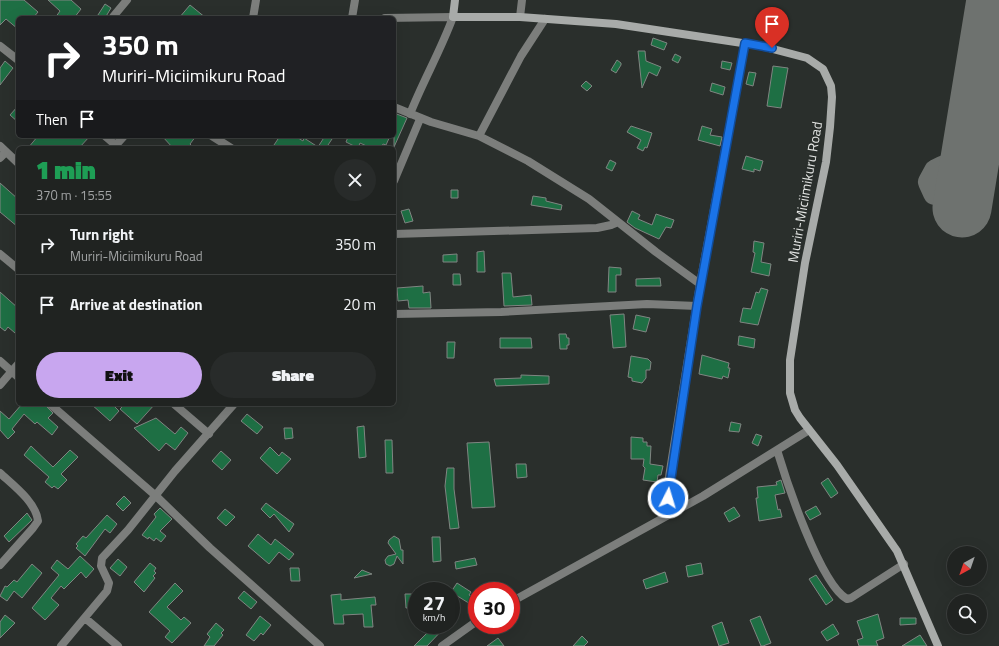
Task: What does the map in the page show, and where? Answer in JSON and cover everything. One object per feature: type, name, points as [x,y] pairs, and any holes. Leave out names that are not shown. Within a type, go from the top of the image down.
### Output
[{"type":"street","points":[[114,16],[127,0]]},
{"type":"street","points":[[253,16],[256,0]]},
{"type":"street","points":[[352,16],[354,0]]},
{"type":"street","points":[[410,114],[440,51],[453,17],[455,0]]},
{"type":"street","points":[[520,17],[522,0]]},
{"type":"street","points":[[396,18],[453,17]]},
{"type":"street","name":"Muriri-Miciimikuru Road","points":[[453,17],[545,18],[616,24],[745,43],[807,58],[823,69],[831,86],[832,111],[826,162],[805,262],[792,345],[790,382],[792,402],[795,410],[809,430]]},
{"type":"street","points":[[479,136],[521,56],[545,18]]},
{"type":"street","points":[[670,514],[668,483],[700,284],[745,43]]},
{"type":"street","points":[[0,46],[16,58]]},
{"type":"street","points":[[396,108],[420,119],[479,136],[558,180],[594,203],[700,284]]},
{"type":"street","points":[[396,176],[420,119]]},
{"type":"street","points":[[107,138],[116,146]]},
{"type":"street","points":[[215,138],[228,146]]},
{"type":"street","points":[[2,152],[16,162]]},
{"type":"street","points":[[396,234],[597,228],[618,222]]},
{"type":"street","points":[[0,254],[16,267]]},
{"type":"street","points":[[396,314],[516,311],[647,304],[697,306]]},
{"type":"street","points":[[0,361],[15,374],[0,385]]},
{"type":"street","points":[[52,406],[156,496],[210,548],[320,646]]},
{"type":"street","points":[[176,406],[208,434]]},
{"type":"street","points":[[61,646],[105,595],[109,587],[108,579],[100,563],[102,558],[128,530],[232,406]]},
{"type":"street","points":[[520,597],[729,481],[809,430],[837,465],[877,521],[904,564],[938,646]]},
{"type":"street","points":[[777,450],[792,497],[807,533],[827,574],[843,596],[848,599],[854,596],[904,564]]},
{"type":"street","points":[[0,473],[29,502],[37,514],[38,521],[34,528],[0,565]]},
{"type":"street","points":[[85,618],[118,646]]},
{"type":"street","points":[[442,646],[468,627]]},
{"type":"building","points":[[0,0],[24,0],[38,12],[35,16],[16,16],[16,27],[6,19],[0,25]]},
{"type":"building","points":[[48,0],[71,0],[81,9],[76,16],[56,16],[60,11]]},
{"type":"building","points":[[105,4],[111,8],[106,16],[97,16]]},
{"type":"building","points":[[190,5],[204,16],[181,16]]},
{"type":"building","points":[[653,38],[667,43],[664,50],[651,45]]},
{"type":"building","points":[[638,51],[645,51],[646,61],[661,67],[657,76],[649,72],[642,88]]},
{"type":"building","points":[[675,54],[681,57],[678,63],[672,60]]},
{"type":"building","points":[[617,60],[621,63],[621,65],[616,73],[611,70]]},
{"type":"building","points":[[5,61],[13,68],[0,85],[0,68]]},
{"type":"building","points":[[722,61],[732,63],[730,70],[721,68]]},
{"type":"building","points":[[773,66],[788,68],[781,108],[767,106]]},
{"type":"building","points":[[749,72],[756,73],[753,86],[746,84]]},
{"type":"building","points":[[586,81],[592,86],[587,91],[581,86]]},
{"type":"building","points":[[712,83],[725,87],[723,95],[710,91]]},
{"type":"building","points":[[16,108],[16,120],[10,115]]},
{"type":"building","points":[[396,114],[407,118],[394,146],[394,138],[396,138]]},
{"type":"building","points":[[631,126],[652,133],[647,148],[645,147],[643,151],[637,148],[641,140],[627,132]]},
{"type":"building","points":[[702,126],[712,129],[710,135],[722,137],[720,146],[698,140]]},
{"type":"building","points":[[36,138],[88,138],[81,146],[30,146]]},
{"type":"building","points":[[164,138],[194,138],[190,144],[192,146],[171,146]]},
{"type":"building","points":[[279,138],[298,138],[303,141],[304,138],[316,146],[273,146]]},
{"type":"building","points":[[324,138],[332,139],[327,146],[319,146]]},
{"type":"building","points":[[348,138],[389,138],[386,145],[383,144],[382,146],[367,146],[360,143],[359,146],[354,146],[346,142]]},
{"type":"building","points":[[746,156],[763,161],[760,171],[754,169],[754,172],[742,169]]},
{"type":"building","points":[[610,160],[616,163],[612,171],[606,168]]},
{"type":"building","points":[[0,183],[16,197],[16,225],[0,212]]},
{"type":"building","points":[[451,190],[458,190],[458,198],[451,198]]},
{"type":"building","points":[[533,196],[546,198],[546,201],[562,205],[561,210],[531,205]]},
{"type":"building","points":[[409,209],[413,221],[405,223],[401,211]]},
{"type":"building","points":[[632,211],[640,215],[638,219],[652,225],[656,214],[674,220],[671,228],[666,227],[659,239],[635,228],[627,222]]},
{"type":"building","points":[[754,241],[764,243],[761,262],[771,264],[769,276],[751,272],[755,253],[753,252]]},
{"type":"building","points":[[484,251],[485,272],[477,272],[477,252]]},
{"type":"building","points":[[457,254],[457,262],[443,262],[443,255]]},
{"type":"building","points":[[609,267],[621,268],[621,275],[616,275],[616,292],[608,292]]},
{"type":"building","points":[[502,273],[511,273],[513,297],[531,295],[532,305],[504,306]]},
{"type":"building","points":[[453,274],[460,274],[461,285],[453,285]]},
{"type":"building","points":[[660,278],[661,286],[636,286],[636,279]]},
{"type":"building","points":[[423,286],[423,293],[430,292],[431,308],[409,308],[408,300],[398,301],[397,288]]},
{"type":"building","points":[[761,288],[768,290],[758,325],[740,322],[743,308],[751,309],[756,292],[759,293]]},
{"type":"building","points":[[0,292],[16,306],[16,332],[15,333],[8,327],[5,331],[0,327]]},
{"type":"building","points":[[624,314],[626,347],[613,348],[610,315]]},
{"type":"building","points":[[636,315],[650,318],[646,332],[633,329]]},
{"type":"building","points":[[559,334],[566,334],[567,338],[569,338],[569,345],[567,345],[567,349],[560,349]]},
{"type":"building","points":[[739,336],[755,339],[754,348],[738,345]]},
{"type":"building","points":[[500,338],[531,338],[532,348],[500,348]]},
{"type":"building","points":[[447,342],[455,342],[454,358],[447,358]]},
{"type":"building","points":[[702,355],[729,363],[728,368],[730,368],[728,378],[723,376],[722,379],[699,374]]},
{"type":"building","points":[[631,356],[648,359],[651,362],[650,370],[646,370],[646,378],[642,383],[632,381],[632,378],[628,377]]},
{"type":"building","points":[[521,375],[549,376],[549,384],[496,386],[494,379],[521,378]]},
{"type":"building","points":[[20,406],[46,406],[53,413],[48,418],[58,427],[52,435],[37,422],[35,424],[24,414],[12,429],[15,432],[8,439],[0,430],[0,411],[9,419]]},
{"type":"building","points":[[93,406],[114,406],[119,411],[110,421]]},
{"type":"building","points":[[123,406],[153,406],[137,424],[120,409]]},
{"type":"building","points":[[247,414],[263,427],[257,434],[241,421]]},
{"type":"building","points":[[156,418],[175,434],[181,427],[188,433],[175,450],[166,443],[159,451],[134,428]]},
{"type":"building","points":[[731,422],[741,424],[739,432],[729,431]]},
{"type":"building","points":[[364,426],[366,457],[359,458],[357,427]]},
{"type":"building","points":[[284,428],[292,428],[293,438],[285,439]]},
{"type":"building","points":[[756,434],[762,436],[758,446],[752,443]]},
{"type":"building","points":[[631,437],[643,438],[643,442],[647,442],[647,446],[651,446],[650,464],[663,466],[661,475],[658,475],[657,482],[643,480],[645,468],[643,466],[644,459],[631,459]]},
{"type":"building","points":[[385,440],[392,440],[393,473],[386,473]]},
{"type":"building","points":[[489,442],[495,507],[472,508],[467,443]]},
{"type":"building","points":[[31,446],[53,467],[70,450],[78,457],[61,474],[67,480],[58,489],[54,486],[52,488],[45,482],[49,477],[24,455]]},
{"type":"building","points":[[270,447],[279,456],[282,452],[291,459],[277,474],[260,458]]},
{"type":"building","points":[[221,451],[231,460],[222,470],[212,461]]},
{"type":"building","points":[[516,464],[526,464],[527,477],[517,478]]},
{"type":"building","points":[[447,468],[454,468],[454,489],[459,528],[450,529],[445,486]]},
{"type":"building","points":[[828,478],[838,493],[831,498],[821,483]]},
{"type":"building","points":[[781,480],[785,493],[775,495],[778,510],[780,509],[782,517],[759,521],[756,498],[758,498],[757,487],[777,485],[776,482]]},
{"type":"building","points":[[124,496],[131,503],[123,511],[116,504]]},
{"type":"building","points":[[266,503],[294,524],[289,532],[274,514],[270,518],[261,509]]},
{"type":"building","points":[[816,506],[821,514],[810,520],[805,512]]},
{"type":"building","points":[[734,507],[740,516],[729,522],[724,513]]},
{"type":"building","points":[[160,508],[172,519],[160,531],[166,536],[161,542],[156,538],[154,541],[149,537],[148,539],[142,535],[156,517],[154,514]]},
{"type":"building","points":[[225,509],[235,517],[226,526],[217,518]]},
{"type":"building","points":[[27,513],[32,520],[9,542],[4,536]]},
{"type":"building","points":[[107,515],[117,524],[110,533],[105,529],[85,556],[76,548],[78,546],[76,544],[83,536],[86,538]]},
{"type":"building","points":[[258,534],[271,545],[275,539],[294,554],[289,560],[279,552],[269,564],[248,546]]},
{"type":"building","points":[[394,536],[399,539],[401,550],[403,550],[403,564],[397,556],[394,564],[390,566],[386,564],[385,560],[388,556],[396,554],[388,543]]},
{"type":"building","points":[[432,537],[440,537],[441,561],[433,562]]},
{"type":"building","points":[[80,556],[94,569],[86,578],[81,572],[64,589],[61,586],[51,598],[59,605],[45,620],[32,608],[59,575],[51,568],[57,560],[68,569]]},
{"type":"building","points":[[475,558],[477,565],[456,569],[455,562]]},
{"type":"building","points":[[118,559],[127,567],[120,576],[110,568]]},
{"type":"building","points":[[150,563],[156,568],[154,571],[156,573],[153,576],[155,578],[144,592],[134,582]]},
{"type":"building","points":[[701,563],[703,574],[688,577],[686,566]]},
{"type":"building","points":[[32,564],[42,573],[22,598],[14,591],[7,601],[0,596],[5,586],[7,587],[14,580],[17,582]]},
{"type":"building","points":[[290,568],[299,568],[300,581],[291,581]]},
{"type":"building","points":[[362,570],[372,574],[354,578]]},
{"type":"building","points":[[665,572],[668,582],[646,589],[643,580]]},
{"type":"building","points":[[816,575],[833,600],[826,605],[809,579]]},
{"type":"building","points":[[175,583],[183,591],[167,607],[181,620],[184,617],[191,623],[172,643],[165,637],[170,631],[149,612]]},
{"type":"building","points":[[460,585],[468,590],[468,603],[460,598]]},
{"type":"building","points":[[244,591],[257,602],[251,609],[238,598]]},
{"type":"building","points":[[341,594],[341,600],[375,597],[376,605],[371,605],[373,627],[364,627],[363,614],[343,615],[344,624],[334,624],[331,595]]},
{"type":"building","points":[[405,594],[408,594],[408,608],[406,608]]},
{"type":"building","points":[[878,614],[884,638],[876,641],[878,646],[859,646],[857,640],[863,638],[857,621]]},
{"type":"building","points":[[5,615],[15,623],[0,638],[0,622]]},
{"type":"building","points":[[260,616],[271,625],[263,635],[261,633],[254,641],[246,635]]},
{"type":"building","points":[[760,616],[771,643],[763,646],[761,646],[750,620]]},
{"type":"building","points":[[900,618],[916,618],[916,624],[900,625]]},
{"type":"building","points":[[722,622],[729,643],[719,646],[712,626]]},
{"type":"building","points":[[216,623],[224,630],[221,633],[223,635],[214,646],[204,646],[210,637],[207,634]]},
{"type":"building","points":[[833,624],[839,634],[827,641],[821,632]]},
{"type":"building","points":[[426,634],[438,634],[427,646],[414,646]]},
{"type":"building","points":[[920,635],[927,646],[902,646]]},
{"type":"building","points":[[582,636],[588,642],[584,646],[573,646]]},
{"type":"building","points":[[498,638],[504,646],[487,646]]},
{"type":"taxiway","points":[[967,179],[960,185],[939,193],[935,193],[930,182],[936,171],[961,160],[965,157],[972,146]]},
{"type":"runway","points":[[962,208],[996,0]]},
{"type":"route","points":[[668,498],[668,483],[681,412],[697,306],[741,60],[745,43],[772,48]]}]
